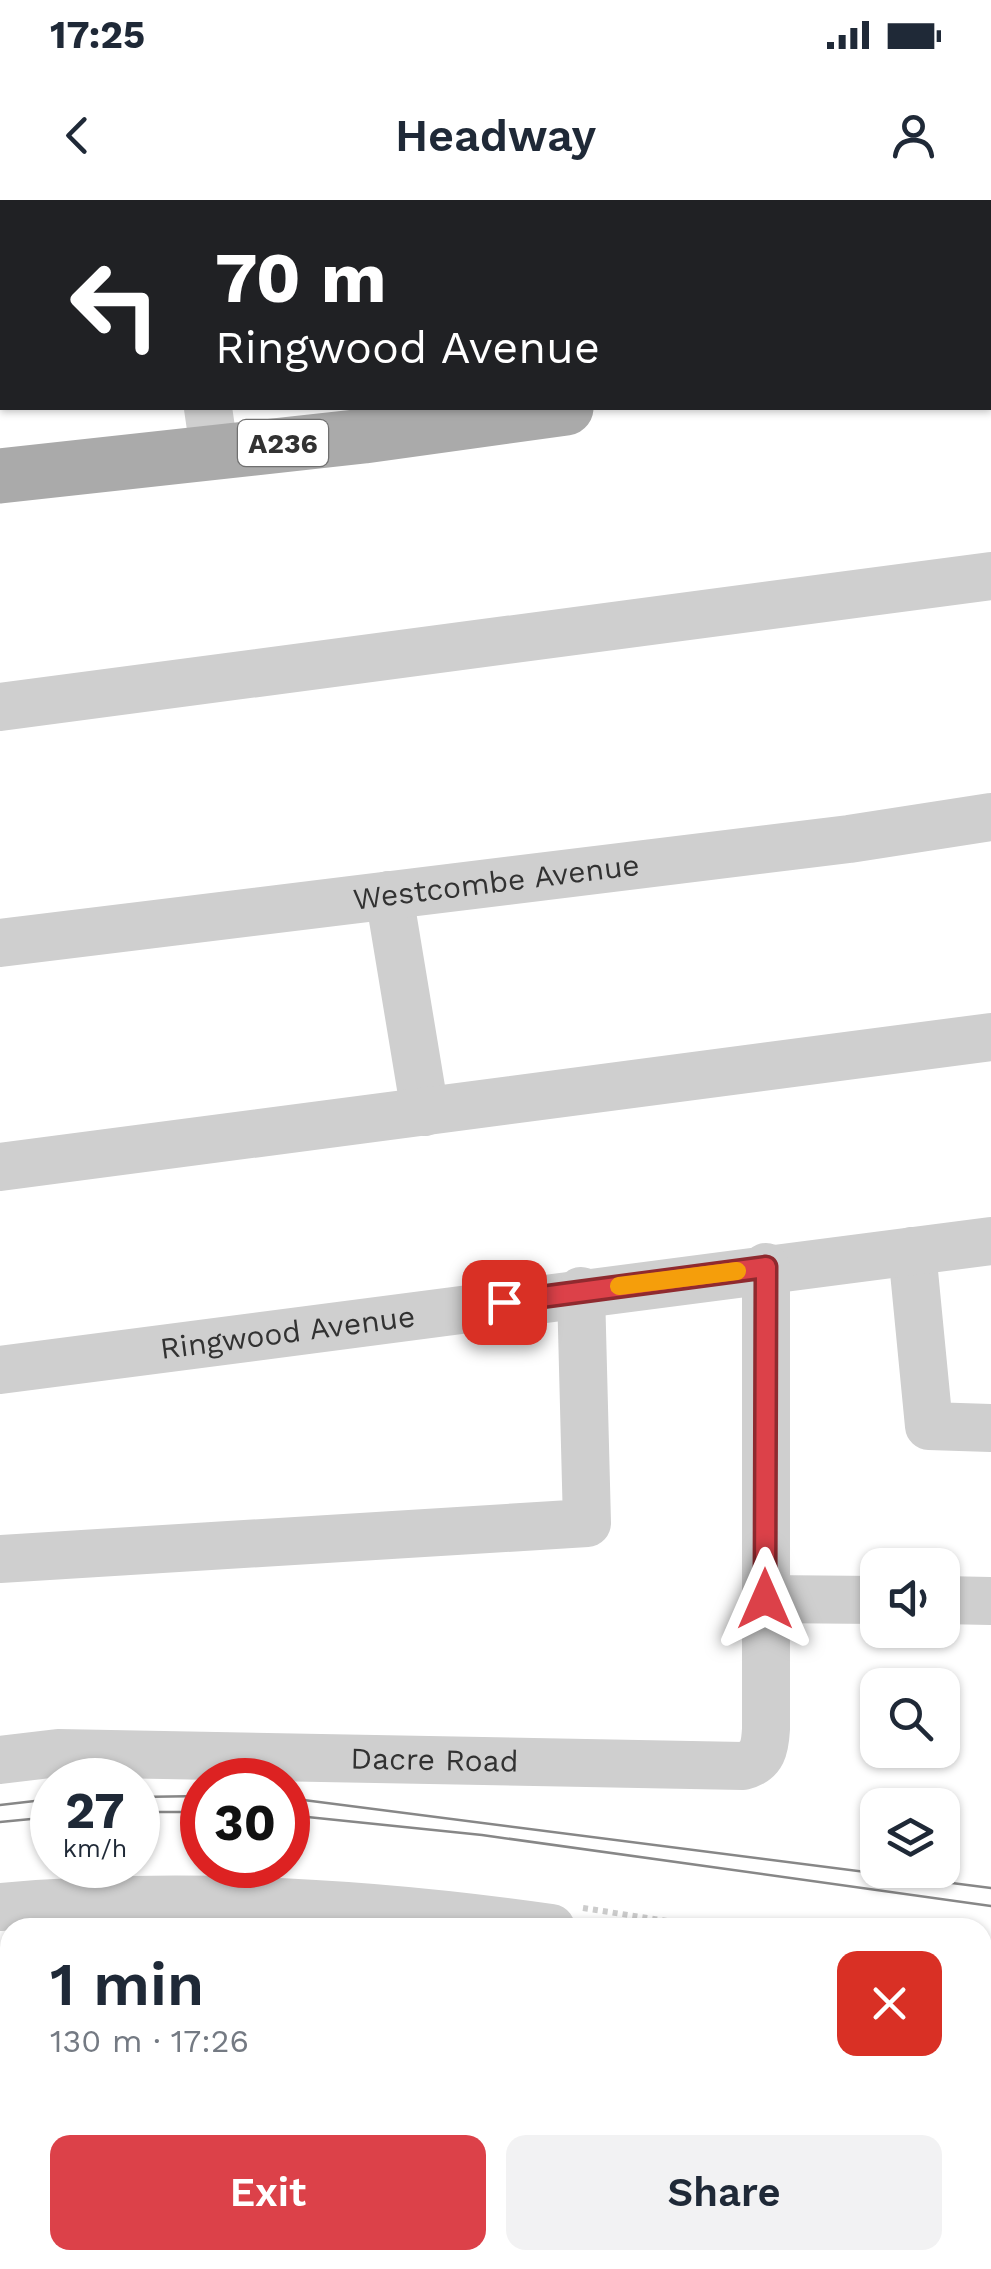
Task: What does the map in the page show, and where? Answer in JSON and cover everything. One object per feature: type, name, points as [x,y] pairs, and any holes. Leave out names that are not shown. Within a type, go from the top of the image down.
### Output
[{"type":"main road","name":"A236","points":[[0,476],[211,428],[364,436],[552,410]]},
{"type":"street","points":[[0,706],[991,576]]},
{"type":"street","name":"Westcombe Avenue","points":[[0,943],[829,842],[991,817]]},
{"type":"street","points":[[389,895],[425,1112]]},
{"type":"street","points":[[0,1167],[991,1038]]},
{"type":"street","name":"Ringwood Avenue","points":[[0,1370],[766,1267],[991,1241]]},
{"type":"street","points":[[912,1251],[930,1426],[991,1428]]},
{"type":"street","points":[[766,1267],[765,1599],[860,1600]]},
{"type":"street","points":[[0,1559],[586,1522],[582,1291]]},
{"type":"street","name":"Dacre Road","points":[[0,1760],[58,1753],[750,1764],[765,1746],[765,1599]]},
{"type":"street","points":[[960,1600],[991,1600]]},
{"type":"street","points":[[0,1907],[165,1900],[334,1905],[457,1918]]},
{"type":"tram line","points":[[160,1797],[180,1796]]},
{"type":"tram line","points":[[310,1801],[991,1888]]},
{"type":"tram line","points":[[0,1805],[30,1802]]},
{"type":"tram line","points":[[160,1812],[180,1812]]},
{"type":"tram line","points":[[310,1817],[482,1835],[991,1906]]},
{"type":"tram line","points":[[0,1822],[30,1819]]},
{"type":"slow traffic","points":[[619,1286],[737,1271]]},
{"type":"route","points":[[504,1302],[766,1267],[765,1599]]}]
